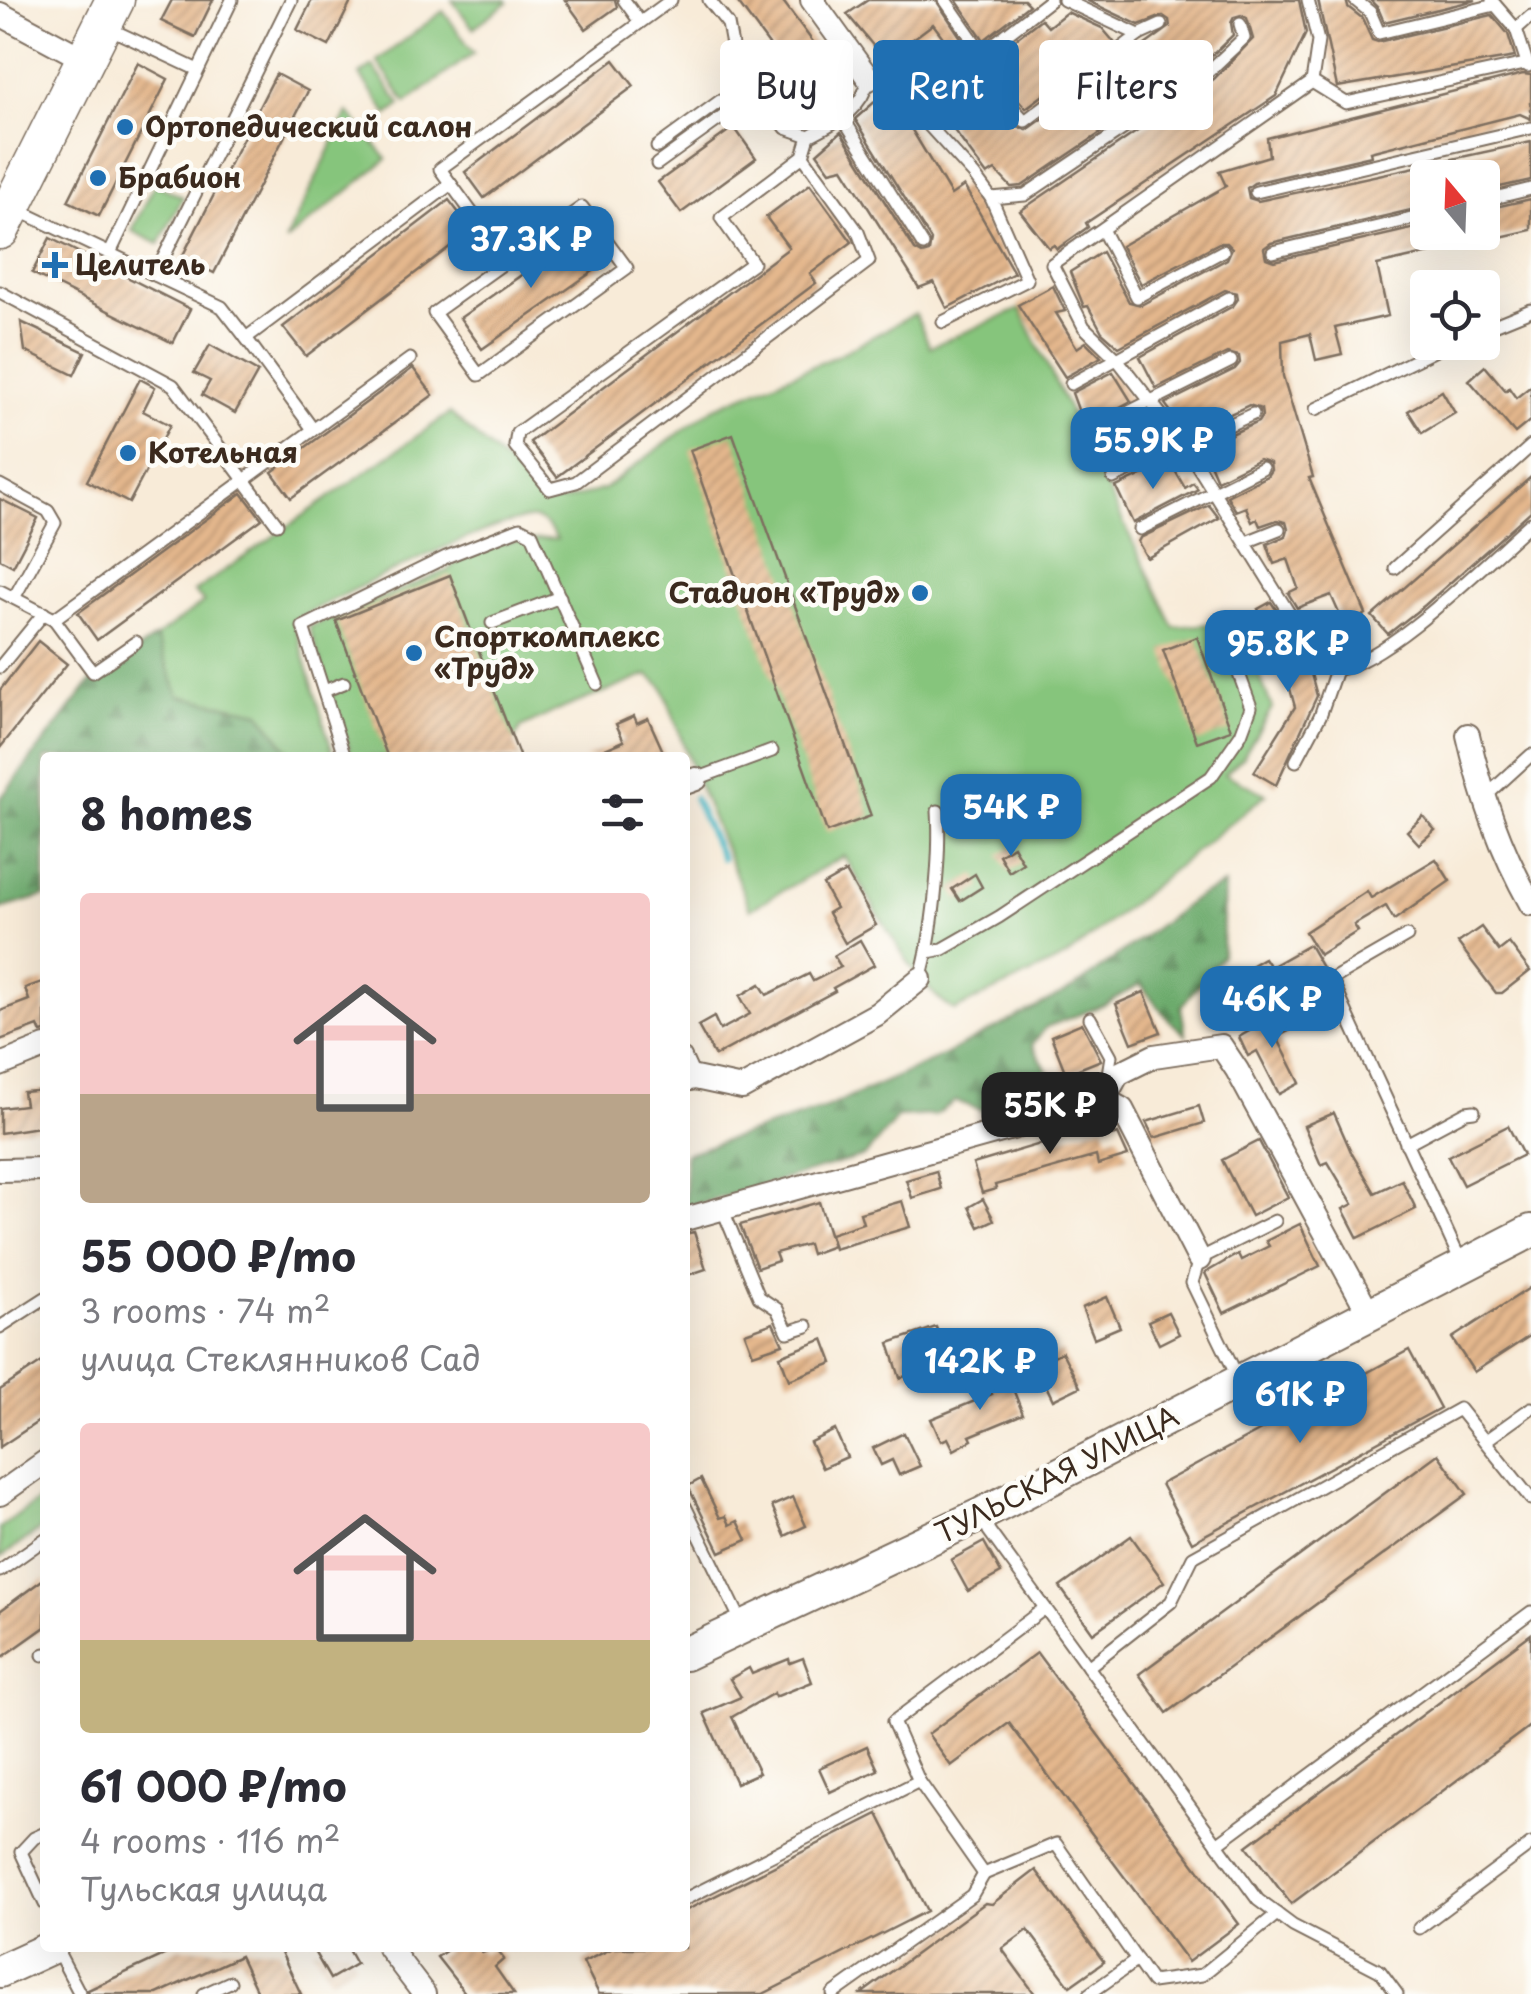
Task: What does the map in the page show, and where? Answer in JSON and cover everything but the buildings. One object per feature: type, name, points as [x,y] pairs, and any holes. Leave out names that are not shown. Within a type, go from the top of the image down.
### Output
[{"type":"main road","points":[[6,218],[109,13]]},
{"type":"main road","name":"ТУЛЬСКАЯ УЛИЦА","points":[[690,1652],[982,1514],[1531,1232]]},
{"type":"main road","points":[[0,1971],[44,1952]]},
{"type":"street","points":[[812,0],[869,79]]},
{"type":"street","points":[[1,14],[86,60]]},
{"type":"street","points":[[1468,735],[1482,799],[1531,904]]},
{"type":"street","points":[[690,1079],[742,1088],[877,1014],[920,979]]},
{"type":"street","points":[[690,1217],[1077,1110],[1104,1100],[1118,1074],[1154,1056],[1221,1046],[1370,1316]]},
{"type":"street","points":[[0,1065],[40,1049]]},
{"type":"street","points":[[1104,1100],[1122,1109],[1199,1259]]},
{"type":"street","points":[[0,1170],[40,1169]]},
{"type":"street","points":[[0,1494],[40,1466]]},
{"type":"street","points":[[391,1952],[424,1994]]},
{"type":"lane","points":[[1,14],[10,0]]},
{"type":"lane","points":[[110,253],[232,0]]},
{"type":"lane","points":[[156,275],[291,0]]},
{"type":"lane","points":[[624,0],[640,22]]},
{"type":"lane","points":[[507,261],[440,170],[671,0]]},
{"type":"lane","points":[[709,0],[728,24],[731,40]]},
{"type":"lane","points":[[944,0],[973,40]]},
{"type":"lane","points":[[999,40],[1050,0]]},
{"type":"lane","points":[[1064,0],[1139,35]]},
{"type":"lane","points":[[1308,0],[1318,42],[1312,82],[1052,264],[1084,327],[1117,360],[1184,444],[1305,639],[1336,670]]},
{"type":"lane","points":[[1312,82],[1346,103],[1528,66],[1516,30],[1493,3],[1378,33],[1370,12],[1355,0]]},
{"type":"lane","points":[[109,13],[198,70]]},
{"type":"lane","points":[[1516,30],[1531,16]]},
{"type":"lane","points":[[990,198],[1026,196],[1209,71],[1244,38],[1240,24]]},
{"type":"lane","points":[[1019,115],[1025,122],[1139,35],[1160,25]]},
{"type":"lane","points":[[853,109],[864,99],[869,79],[873,80]]},
{"type":"lane","points":[[657,147],[720,101]]},
{"type":"lane","points":[[657,164],[720,119]]},
{"type":"lane","points":[[1256,192],[1531,128]]},
{"type":"lane","points":[[792,130],[809,136]]},
{"type":"lane","points":[[803,156],[858,232],[870,261],[576,482],[550,489],[516,446],[517,432],[753,262],[721,218],[803,156],[809,136],[820,130]]},
{"type":"lane","points":[[850,130],[923,246]]},
{"type":"lane","points":[[934,130],[974,174],[990,198],[1027,280],[942,322]]},
{"type":"lane","points":[[246,338],[451,184]]},
{"type":"lane","points":[[1500,197],[1531,190]]},
{"type":"lane","points":[[582,207],[626,268],[479,374],[434,313],[507,261],[582,207]]},
{"type":"lane","points":[[6,218],[110,253],[222,307],[312,428]]},
{"type":"lane","points":[[1272,252],[1410,218]]},
{"type":"lane","points":[[1103,231],[1138,297],[1223,251]]},
{"type":"lane","points":[[0,292],[174,385],[277,524]]},
{"type":"lane","points":[[1071,384],[1229,298]]},
{"type":"lane","points":[[1500,323],[1531,310]]},
{"type":"lane","points":[[0,667],[49,616],[410,359]]},
{"type":"lane","points":[[1316,409],[1415,360]]},
{"type":"lane","points":[[1092,432],[1231,361]]},
{"type":"lane","points":[[1113,478],[1252,414]]},
{"type":"lane","points":[[1396,568],[1531,446]]},
{"type":"lane","points":[[1140,529],[1262,468]]},
{"type":"lane","points":[[0,486],[48,510],[55,523],[14,598]]},
{"type":"lane","points":[[1336,670],[1352,667],[1388,647],[1531,523]]},
{"type":"lane","points":[[343,752],[303,626],[446,557],[520,528],[532,534],[597,684]]},
{"type":"lane","points":[[1246,542],[1279,529]]},
{"type":"lane","points":[[0,592],[49,616],[93,672],[136,642]]},
{"type":"lane","points":[[492,623],[560,597]]},
{"type":"lane","points":[[928,952],[943,950],[999,916],[1211,777],[1242,734],[1251,707],[1227,642]]},
{"type":"lane","points":[[1296,762],[1320,716],[1336,670]]},
{"type":"lane","points":[[324,691],[344,683]]},
{"type":"lane","points":[[690,781],[772,751]]},
{"type":"lane","points":[[1482,799],[1531,755]]},
{"type":"lane","points":[[920,979],[928,952],[938,811]]},
{"type":"lane","points":[[1303,996],[1406,936]]},
{"type":"lane","points":[[1331,979],[1464,1268]]},
{"type":"lane","points":[[1090,1018],[1111,1056],[1104,1100]]},
{"type":"lane","points":[[1406,1144],[1474,1111]]},
{"type":"lane","points":[[722,1208],[759,1297],[777,1308],[788,1332],[807,1326]]},
{"type":"lane","points":[[1239,1382],[1192,1282],[1199,1259],[1275,1221]]},
{"type":"lane","points":[[0,1328],[40,1301]]},
{"type":"lane","points":[[1088,1667],[1171,1602],[1192,1557],[1459,1408],[1531,1499]]},
{"type":"lane","points":[[1485,1441],[1531,1408]]},
{"type":"lane","points":[[982,1514],[989,1531],[1258,1900],[1292,1926],[1380,1972],[1397,1994]]},
{"type":"lane","points":[[690,1516],[744,1627]]},
{"type":"lane","points":[[0,1571],[40,1543]]},
{"type":"lane","points":[[984,1874],[919,1780],[893,1722],[1045,1608]]},
{"type":"lane","points":[[1217,1844],[1531,1612]]},
{"type":"lane","points":[[690,1896],[919,1780]]},
{"type":"lane","points":[[40,1835],[21,1852],[40,1893]]},
{"type":"lane","points":[[833,1994],[972,1894],[984,1874],[1056,1844],[1152,1982],[1202,1975],[1277,1914]]},
{"type":"lane","points":[[1419,1928],[1531,1844]]},
{"type":"lane","points":[[55,1952],[80,1994]]},
{"type":"lane","points":[[1089,1994],[1137,1960]]},
{"type":"lane","points":[[204,1994],[230,1982]]},
{"type":"green space","points":[[452,0],[506,0],[508,2],[473,28]]},
{"type":"green space","points":[[443,11],[474,53],[406,103],[377,61]]},
{"type":"green space","points":[[373,66],[401,105],[388,115],[360,75]]},
{"type":"green space","points":[[348,112],[387,159],[285,242]]},
{"type":"green space","points":[[155,184],[183,197],[159,244],[132,231]]},
{"type":"green space","points":[[1020,309],[1174,627],[1239,622],[1272,708],[1243,757],[1225,774],[1266,794],[1066,957],[955,1010],[940,1000],[910,964],[844,856],[750,909],[663,687],[648,675],[556,711],[521,728],[514,740],[487,752],[350,752],[309,627],[447,571],[484,548],[557,539],[539,520],[517,521],[454,543],[293,620],[333,752],[289,752],[260,712],[178,696],[156,637],[204,602],[194,592],[450,413],[547,500],[564,501],[604,489],[713,408],[834,357],[915,314],[930,347]]},
{"type":"green space","points":[[156,637],[179,696],[260,712],[289,752],[40,752],[40,897],[0,909],[0,799],[91,682]]},
{"type":"green space","points":[[1224,885],[1222,955],[1181,1007],[1186,1035],[1140,984],[1104,1005],[1046,1027],[1032,1045],[1048,1072],[1047,1097],[995,1115],[956,1101],[935,1115],[898,1117],[865,1156],[690,1207],[690,1152],[826,1108],[932,1061],[1074,988],[1197,897]]},
{"type":"green space","points":[[40,1500],[40,1530],[0,1558],[0,1528]]},
{"type":"waterway","points":[[694,798],[722,859]]},
{"type":"place","name":"Ортопедический салон","points":[[125,127]]},
{"type":"place","name":"Брабион","points":[[98,178]]},
{"type":"place","name":"Целитель","points":[[55,265]]},
{"type":"place","name":"Котельная","points":[[128,453]]},
{"type":"place","name":"Стадион «Труд»","points":[[920,593]]},
{"type":"place","name":"Спорткомплекс «Труд»","points":[[414,653]]}]
